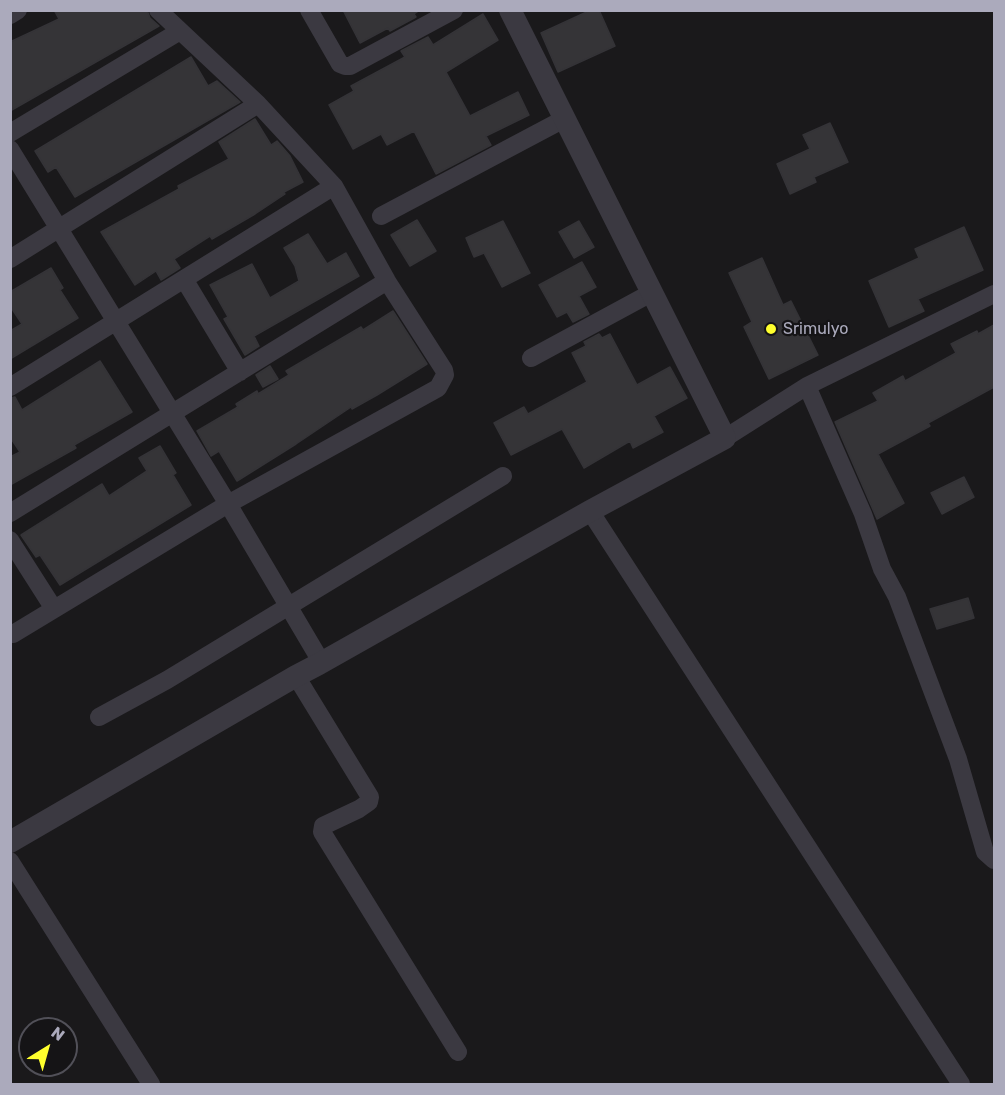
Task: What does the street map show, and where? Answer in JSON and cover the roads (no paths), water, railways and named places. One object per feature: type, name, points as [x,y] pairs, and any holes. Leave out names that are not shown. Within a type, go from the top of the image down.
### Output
[{"type":"street","points":[[10,15],[18,10]]},
{"type":"street","points":[[13,634],[228,504],[438,388],[443,382],[444,370],[387,281],[334,186],[258,104],[158,10]]},
{"type":"street","points":[[309,10],[340,64],[350,66],[454,10]]},
{"type":"street","points":[[510,10],[719,427]]},
{"type":"street","points":[[10,133],[180,31]]},
{"type":"street","points":[[10,259],[258,104]]},
{"type":"street","points":[[381,216],[564,119]]},
{"type":"street","points":[[10,149],[228,504],[318,659]]},
{"type":"street","points":[[10,387],[334,186]]},
{"type":"street","points":[[184,279],[240,372]]},
{"type":"street","points":[[10,513],[387,281]]},
{"type":"street","points":[[531,358],[651,293]]},
{"type":"street","points":[[10,842],[296,676],[318,659],[590,511],[719,427],[994,294]]},
{"type":"street","points":[[807,386],[863,514],[882,569],[897,597],[958,759],[985,852],[994,860]]},
{"type":"street","points":[[99,717],[167,680],[503,476]]},
{"type":"street","points":[[590,511],[961,1084]]},
{"type":"street","points":[[10,540],[54,609]]},
{"type":"street","points":[[296,676],[370,797],[369,802],[359,809],[323,826],[322,832],[458,1053]]},
{"type":"street","points":[[14,866],[151,1084]]},
{"type":"place","name":"Srimulyo","points":[[771,329]]}]
